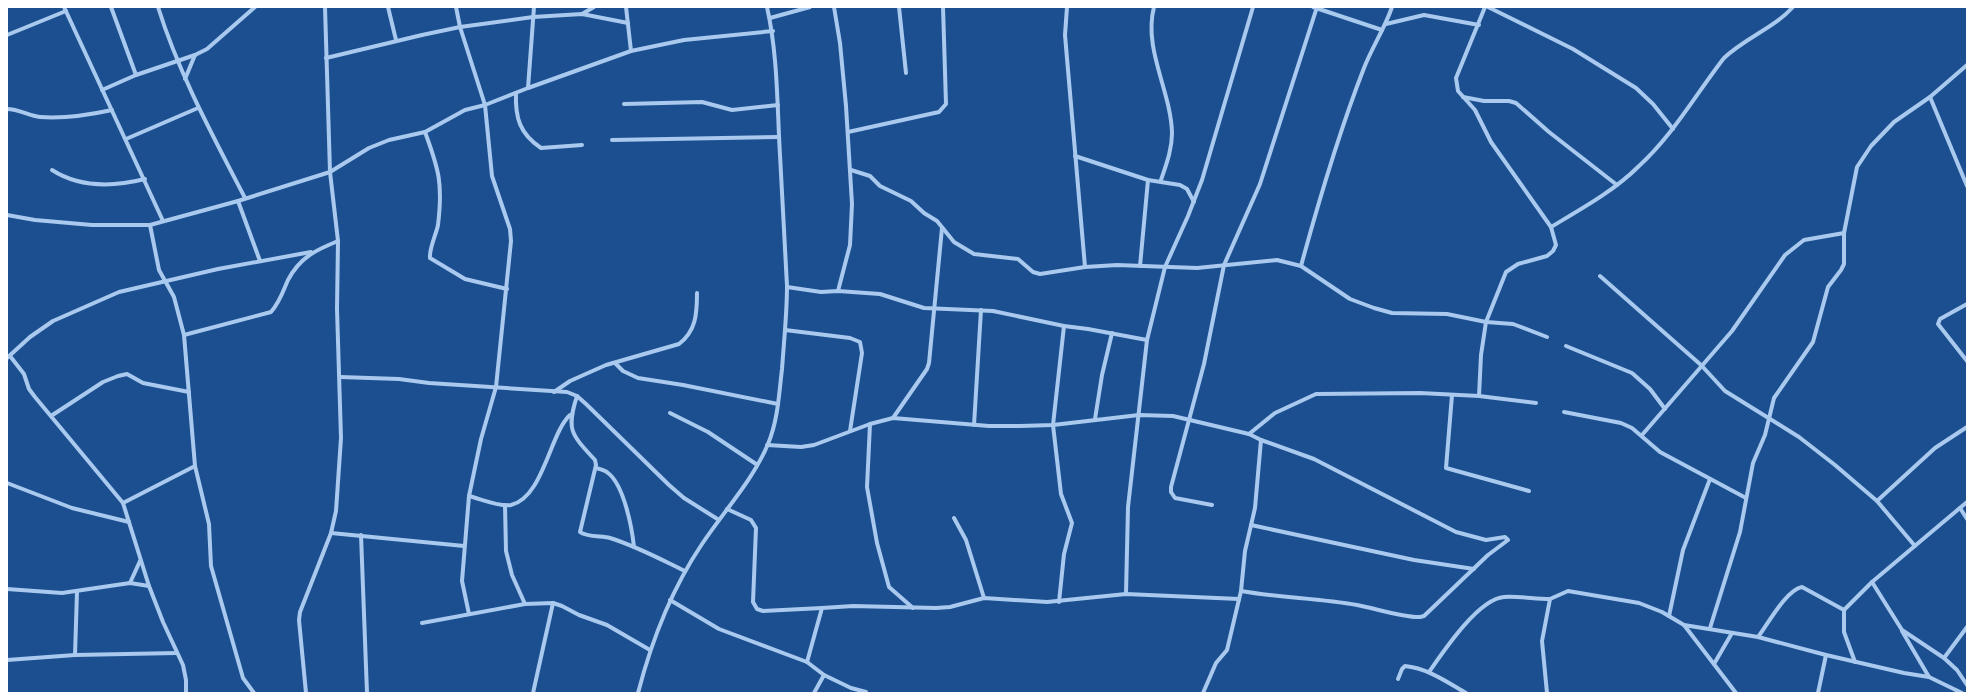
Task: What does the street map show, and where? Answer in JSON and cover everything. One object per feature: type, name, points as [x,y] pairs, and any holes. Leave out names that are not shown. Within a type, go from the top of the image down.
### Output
[{"type":"street","points":[[111,7],[136,75]]},
{"type":"street","points":[[158,7],[177,61],[198,108],[245,198]]},
{"type":"street","points":[[102,90],[136,75],[195,55],[208,49],[255,7]]},
{"type":"street","points":[[306,693],[299,620],[300,612],[331,533],[336,511],[339,467],[340,377],[337,310],[338,241],[330,172],[326,58],[326,7]]},
{"type":"street","points":[[388,7],[396,40]]},
{"type":"street","points":[[456,7],[460,27],[485,106],[492,176],[510,229],[511,241],[496,387],[480,439],[469,496],[462,581],[469,614]]},
{"type":"street","points":[[528,88],[534,7]]},
{"type":"street","points":[[582,14],[594,7]]},
{"type":"street","points":[[626,7],[631,51]]},
{"type":"street","points":[[638,693],[650,650],[670,600],[685,570],[756,464],[767,445],[774,426],[778,404],[785,330],[787,287],[773,31],[768,7]]},
{"type":"street","points":[[770,18],[810,7]]},
{"type":"street","points":[[834,7],[840,43],[848,132],[851,170],[852,221],[850,245],[838,291]]},
{"type":"street","points":[[899,7],[906,73]]},
{"type":"street","points":[[848,132],[939,112],[943,109],[946,104],[943,7]]},
{"type":"street","points":[[1067,7],[1065,35],[1085,267]]},
{"type":"street","points":[[1154,7],[1152,37],[1172,132],[1169,155],[1160,180]]},
{"type":"street","points":[[1126,594],[1128,507],[1139,415],[1143,364],[1147,340],[1165,267],[1194,202],[1253,7]]},
{"type":"street","points":[[1212,505],[1179,500],[1175,498],[1171,487],[1188,419],[1204,364],[1224,265],[1260,184],[1315,7],[1382,30]]},
{"type":"street","points":[[1301,266],[1320,201],[1356,90],[1364,68],[1386,24],[1392,7]]},
{"type":"street","points":[[1479,396],[1481,355],[1486,322],[1506,272],[1518,264],[1539,259],[1553,251],[1556,245],[1551,227],[1492,142],[1475,110],[1458,91],[1456,78],[1479,25],[1485,7]]},
{"type":"street","points":[[1488,7],[1573,49],[1636,88],[1653,104],[1673,129]]},
{"type":"street","points":[[1551,227],[1617,185],[1640,166],[1673,129],[1724,58],[1733,49],[1776,22],[1793,7]]},
{"type":"street","points":[[7,35],[65,9],[145,179],[163,221]]},
{"type":"street","points":[[326,58],[396,40],[460,27],[533,17],[582,14],[628,23]]},
{"type":"street","points":[[1386,24],[1424,15],[1479,25]]},
{"type":"street","points":[[7,215],[35,220],[92,225],[150,225],[238,201],[330,172],[369,148],[389,140],[425,132],[464,110],[485,106],[528,88],[631,51],[684,40],[773,31]]},
{"type":"street","points":[[185,79],[195,55]]},
{"type":"street","points":[[1710,628],[1740,532],[1753,463],[1765,435],[1774,398],[1813,342],[1827,291],[1844,264],[1844,232],[1857,167],[1882,134],[1894,122],[1930,97],[1967,65]]},
{"type":"street","points":[[516,93],[517,119],[534,143],[541,148],[582,145]]},
{"type":"street","points":[[1463,97],[1484,101],[1509,101],[1516,103],[1549,132],[1617,185]]},
{"type":"street","points":[[1930,97],[1967,186]]},
{"type":"street","points":[[624,104],[702,102],[732,110],[778,105]]},
{"type":"street","points":[[126,139],[198,108]]},
{"type":"street","points":[[7,109],[14,109],[39,117],[83,116],[112,110]]},
{"type":"street","points":[[425,132],[438,169],[441,203],[430,258],[465,278],[507,289]]},
{"type":"street","points":[[612,140],[779,137]]},
{"type":"street","points":[[1076,156],[1148,180],[1160,180],[1184,187],[1194,202]]},
{"type":"street","points":[[52,170],[62,176],[74,180],[98,185],[145,179]]},
{"type":"street","points":[[851,170],[870,176],[880,186],[911,201],[924,213],[937,221],[954,242],[974,254],[1018,259],[1034,272],[1040,274],[1085,267],[1117,265],[1165,267],[1224,265],[1277,260],[1301,266],[1350,299],[1374,308],[1392,313],[1447,314],[1486,322],[1520,326],[1547,337]]},
{"type":"street","points":[[1140,266],[1148,180]]},
{"type":"street","points":[[238,201],[260,261]]},
{"type":"street","points":[[150,225],[159,270],[174,297],[184,335],[195,466],[209,524],[211,566],[243,678],[254,693]]},
{"type":"street","points":[[893,418],[927,369],[930,357],[942,228]]},
{"type":"street","points":[[1642,435],[1735,326],[1785,255],[1804,240],[1844,232]]},
{"type":"street","points":[[186,693],[186,680],[183,665],[149,586],[123,503],[29,389],[24,374],[8,357],[30,337],[52,321],[119,292],[142,286],[165,283],[218,269],[311,252],[338,241]]},
{"type":"street","points":[[184,335],[271,312],[278,304],[289,278],[311,252]]},
{"type":"street","points":[[1600,276],[1701,365],[1724,391],[1799,437],[1876,501],[1915,546]]},
{"type":"street","points":[[787,287],[821,292],[838,291],[880,294],[915,306],[935,309],[981,310],[1147,340]]},
{"type":"street","points":[[554,392],[590,371],[679,344],[687,338],[693,328],[696,318],[697,293]]},
{"type":"street","points":[[1967,304],[1940,319],[1938,324],[1967,362]]},
{"type":"street","points":[[974,425],[981,310]]},
{"type":"street","points":[[1059,602],[1064,554],[1072,522],[1062,500],[1054,425],[1064,326]]},
{"type":"street","points":[[785,330],[850,338],[860,342],[862,353],[850,431]]},
{"type":"street","points":[[1095,419],[1102,375],[1112,333]]},
{"type":"street","points":[[1566,346],[1632,374],[1650,389],[1665,409]]},
{"type":"street","points":[[614,363],[624,371],[638,378],[683,385],[778,404]]},
{"type":"street","points":[[51,416],[103,382],[127,374],[143,383],[189,392]]},
{"type":"street","points":[[340,377],[399,379],[429,383],[567,392],[577,396],[668,485],[684,498],[719,520]]},
{"type":"street","points":[[1249,434],[1276,413],[1316,394],[1479,396],[1536,403]]},
{"type":"street","points":[[1452,395],[1446,468],[1529,491]]},
{"type":"street","points":[[577,396],[571,414],[572,430],[595,460],[596,468],[580,532],[584,534],[606,537],[634,547],[685,570]]},
{"type":"street","points":[[1564,412],[1621,423],[1632,428],[1660,452],[1746,498]]},
{"type":"street","points":[[469,496],[505,505],[515,503],[530,490],[548,461],[563,423],[571,414]]},
{"type":"street","points":[[670,414],[708,432],[756,464]]},
{"type":"street","points":[[767,445],[801,447],[814,445],[870,424],[893,418],[974,425],[1054,425],[1139,415],[1169,416],[1188,419],[1249,434],[1261,440],[1314,459],[1456,532],[1483,540],[1507,538],[1507,542],[1474,569],[1433,608],[1420,618],[1356,605],[1320,600],[1270,596],[1241,591]]},
{"type":"street","points":[[870,424],[867,487],[877,543],[889,587],[913,608]]},
{"type":"street","points":[[1876,501],[1935,448],[1967,427]]},
{"type":"street","points":[[1203,693],[1216,663],[1227,650],[1241,591],[1245,551],[1255,508],[1261,440]]},
{"type":"street","points":[[123,503],[195,466]]},
{"type":"street","points":[[596,468],[608,472],[622,496],[631,524],[634,547]]},
{"type":"street","points":[[1669,616],[1683,550],[1710,480]]},
{"type":"street","points":[[7,483],[72,508],[129,522]]},
{"type":"street","points":[[1855,662],[1843,629],[1844,610],[1872,582],[1967,502]]},
{"type":"street","points":[[505,505],[506,551],[512,575],[525,604]]},
{"type":"street","points":[[1960,508],[1967,518]]},
{"type":"street","points":[[727,509],[751,520],[756,528],[753,602],[757,609],[763,611],[853,606],[913,608],[950,606],[984,598],[1059,602],[1126,594],[1191,595],[1239,599]]},
{"type":"street","points":[[954,518],[966,540],[984,598]]},
{"type":"street","points":[[1251,526],[1414,560],[1474,569]]},
{"type":"street","points":[[331,533],[464,546]]},
{"type":"street","points":[[361,536],[367,693]]},
{"type":"street","points":[[130,584],[140,560]]},
{"type":"street","points":[[1872,582],[1929,677]]},
{"type":"street","points":[[7,589],[36,592],[77,592],[130,584],[149,586]]},
{"type":"street","points":[[1758,637],[1785,599],[1798,588],[1808,589],[1844,610]]},
{"type":"street","points":[[1429,672],[1456,635],[1489,604],[1503,597],[1550,599],[1568,590],[1639,603],[1669,616],[1684,625],[1736,693]]},
{"type":"street","points":[[75,655],[77,592]]},
{"type":"street","points":[[1547,693],[1542,641],[1550,599]]},
{"type":"street","points":[[670,600],[719,629],[807,662],[824,675],[851,688],[866,692]]},
{"type":"street","points":[[533,693],[553,603]]},
{"type":"street","points":[[422,623],[525,604],[553,603],[579,615],[607,624],[650,650]]},
{"type":"street","points":[[807,662],[822,608]]},
{"type":"street","points":[[1684,625],[1710,628],[1758,637],[1826,656],[1929,677],[1962,693]]},
{"type":"street","points":[[1944,658],[1967,627]]},
{"type":"street","points":[[1902,630],[1944,658],[1957,670],[1967,686]]},
{"type":"street","points":[[1714,664],[1732,633]]},
{"type":"street","points":[[7,660],[75,655],[177,653]]},
{"type":"street","points":[[1818,693],[1826,656]]},
{"type":"street","points":[[1398,679],[1402,669],[1405,666],[1429,672],[1466,693]]},
{"type":"street","points":[[814,693],[824,675]]}]
